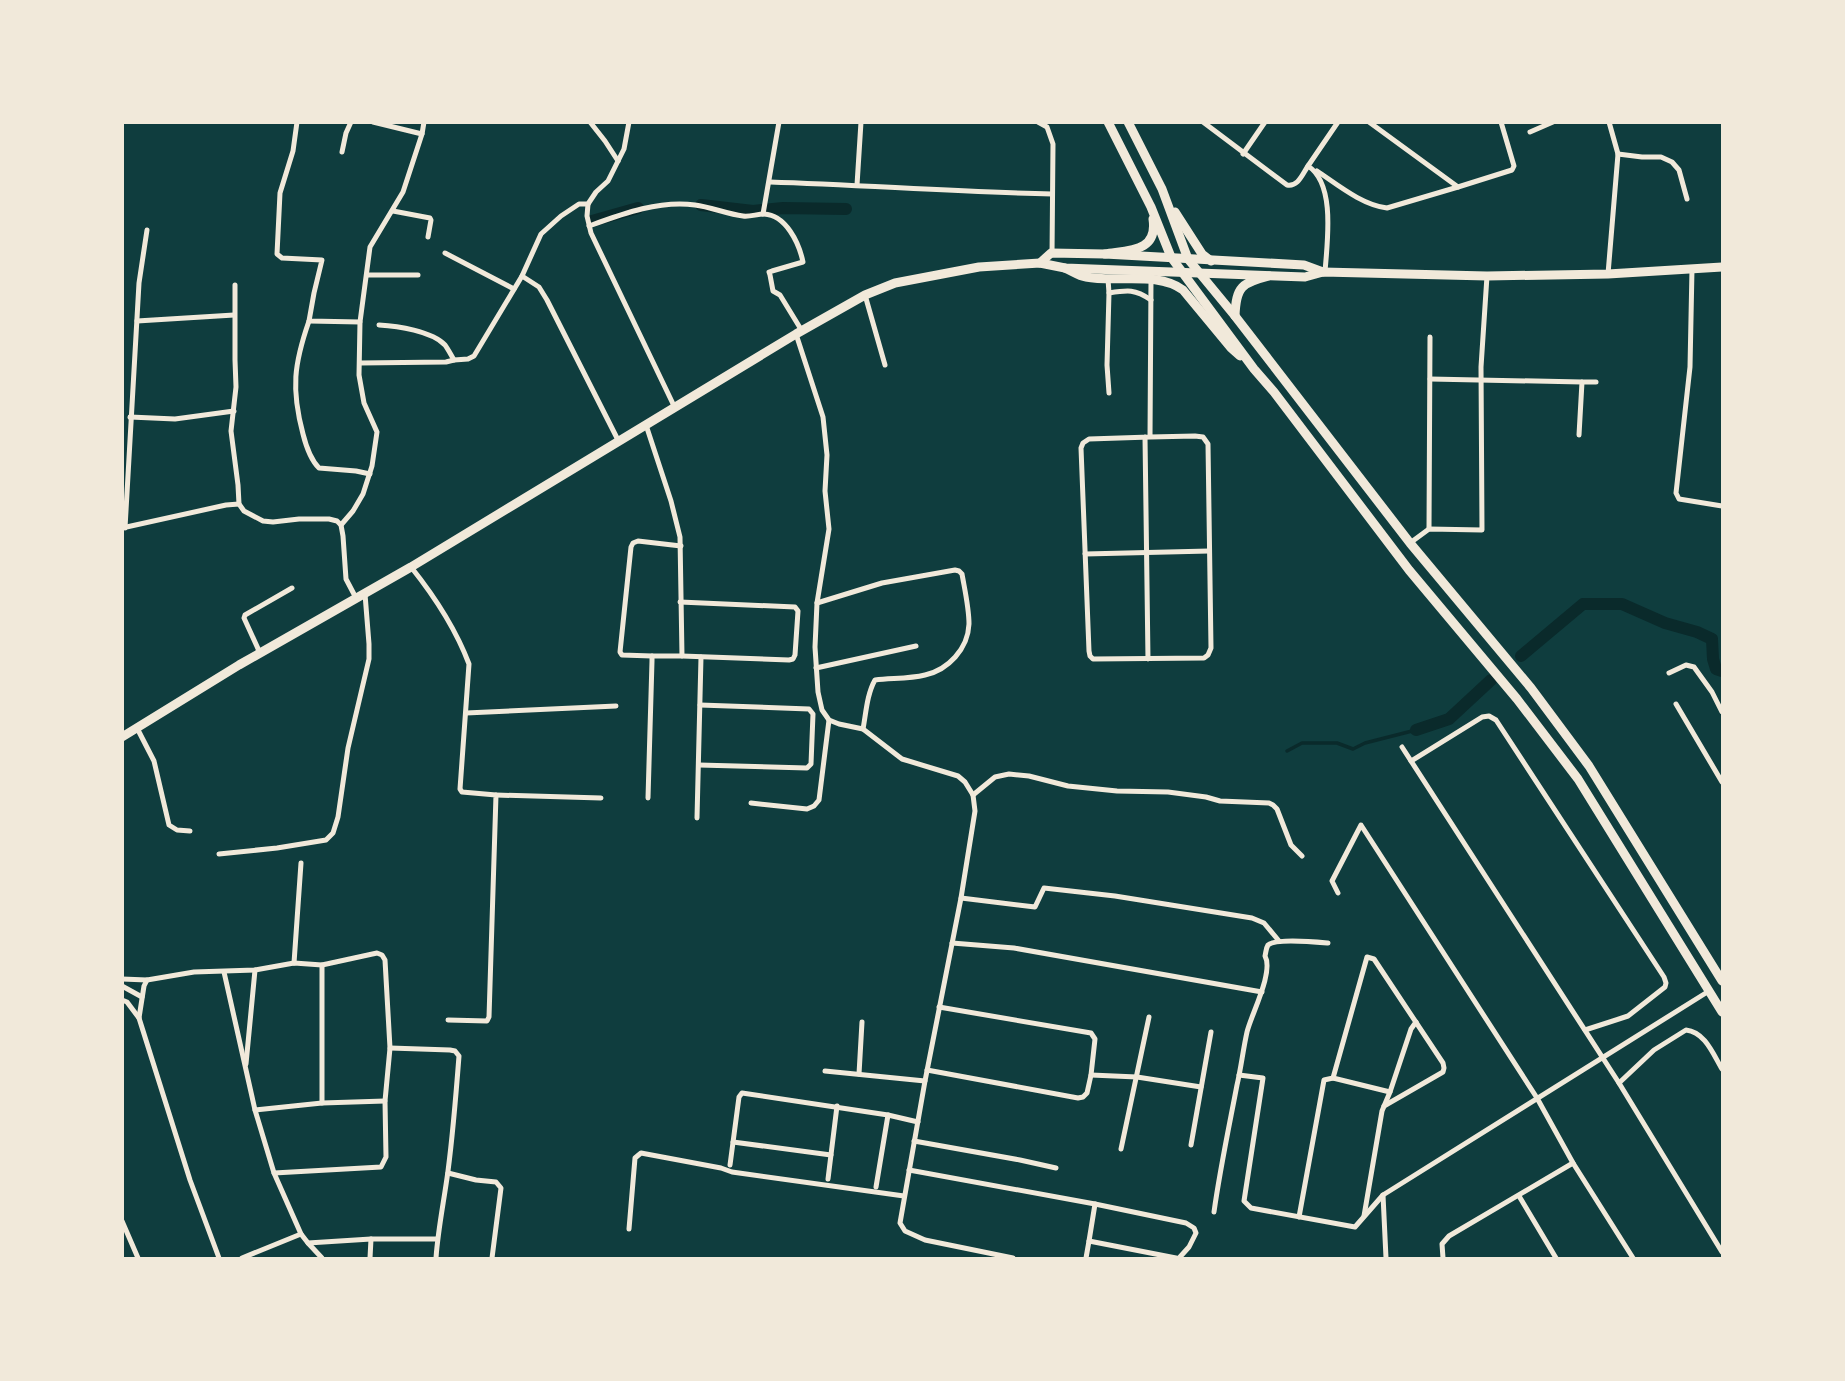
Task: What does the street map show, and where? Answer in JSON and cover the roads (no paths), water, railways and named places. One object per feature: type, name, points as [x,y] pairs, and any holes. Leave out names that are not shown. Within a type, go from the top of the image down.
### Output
[{"type":"main road","points":[[1108,122],[1151,207],[1171,257],[1409,570],[1517,699],[1578,779],[1723,1012]]},
{"type":"main road","points":[[1128,122],[1190,237],[1202,254],[1211,261]]},
{"type":"main road","points":[[1162,189],[1188,259],[1410,543],[1531,688],[1589,766],[1723,981]]},
{"type":"main road","points":[[1105,254],[1141,247],[1149,242],[1154,227],[1151,207]]},
{"type":"main road","points":[[1040,262],[1051,253],[1105,254],[1304,265],[1324,272]]},
{"type":"main road","points":[[122,737],[260,653],[411,567],[799,332],[865,295],[895,283],[979,267],[1040,262],[1065,268],[1150,276],[1183,290],[1231,348],[1254,369]]},
{"type":"main road","points":[[1065,268],[1083,277],[1108,279],[1182,272],[1305,277],[1324,272],[1487,276],[1608,274],[1723,267]]},
{"type":"main road","points":[[1235,316],[1237,293],[1242,285],[1269,276]]},
{"type":"main road","points":[[1517,699],[1531,688]]},
{"type":"street","points":[[297,122],[293,151],[280,193],[276,254],[282,258],[323,260],[298,355],[295,382],[297,405],[308,451],[318,468],[370,474]]},
{"type":"street","points":[[342,152],[351,122]]},
{"type":"street","points":[[373,122],[422,134]]},
{"type":"street","points":[[341,525],[363,494],[370,474],[377,432],[364,403],[360,382],[360,322],[370,247],[403,192],[424,122]]},
{"type":"street","points":[[590,122],[618,161]]},
{"type":"street","points":[[629,122],[624,149],[608,181],[588,204],[587,216],[589,226],[635,327],[675,408]]},
{"type":"street","points":[[764,211],[779,122]]},
{"type":"street","points":[[857,185],[861,122]]},
{"type":"street","points":[[1038,122],[1046,127],[1053,144],[1052,265]]},
{"type":"street","points":[[1203,122],[1243,154],[1292,186],[1338,122]]},
{"type":"street","points":[[1243,154],[1265,122]]},
{"type":"street","points":[[1369,122],[1458,187]]},
{"type":"street","points":[[1308,166],[1361,199],[1387,208],[1512,170],[1514,166],[1501,122]]},
{"type":"street","points":[[1530,132],[1553,122]]},
{"type":"street","points":[[1608,274],[1618,154],[1609,122]]},
{"type":"street","points":[[1618,154],[1642,158],[1661,157],[1672,162],[1679,170],[1687,199]]},
{"type":"street","points":[[1316,171],[1324,189],[1328,222],[1324,272]]},
{"type":"street","points":[[770,182],[1052,194]]},
{"type":"street","points":[[360,363],[446,362],[474,356],[522,276],[541,234],[579,204],[588,204]]},
{"type":"street","points":[[589,226],[623,214],[666,204],[693,204],[743,216],[764,211],[780,219],[797,244],[803,262],[769,272],[773,291],[780,295],[799,332],[823,417],[827,455],[825,491],[830,529],[817,603],[816,668],[822,710],[829,720],[863,729],[902,759],[958,776],[973,796],[975,811],[900,1223],[905,1231],[925,1240],[1013,1258]]},
{"type":"street","points":[[393,211],[430,218],[428,237]]},
{"type":"street","points":[[147,230],[139,284],[124,528],[239,504]]},
{"type":"street","points":[[445,253],[514,289]]},
{"type":"street","points":[[1692,269],[1690,367],[1676,493],[1679,499],[1723,506]]},
{"type":"street","points":[[367,275],[418,275]]},
{"type":"street","points":[[522,276],[539,287],[547,300],[619,442]]},
{"type":"street","points":[[1148,659],[1150,276]]},
{"type":"street","points":[[1410,543],[1429,530],[1482,530],[1482,339],[1487,276]]},
{"type":"street","points":[[1108,279],[1109,393]]},
{"type":"street","points":[[235,285],[236,387],[231,431],[239,504],[244,511],[263,521],[337,521],[341,525],[343,536],[346,579],[356,598]]},
{"type":"street","points":[[1109,293],[1127,290],[1140,292],[1151,300]]},
{"type":"street","points":[[865,295],[885,365]]},
{"type":"street","points":[[137,321],[234,315]]},
{"type":"street","points":[[309,321],[360,322]]},
{"type":"street","points":[[379,325],[403,327],[435,338],[444,345],[454,360]]},
{"type":"street","points":[[1429,530],[1430,337]]},
{"type":"street","points":[[1430,379],[1597,382]]},
{"type":"street","points":[[1579,435],[1582,382]]},
{"type":"street","points":[[130,417],[175,419],[234,411]]},
{"type":"street","points":[[646,425],[671,501],[681,546],[682,656]]},
{"type":"street","points":[[1195,436],[1203,437],[1208,444],[1211,648],[1203,658],[1091,658],[1081,448],[1086,440],[1094,438],[1148,437],[1195,436]]},
{"type":"street","points":[[680,602],[797,608],[795,655],[789,660],[622,655],[620,652],[633,543],[638,541],[681,546]]},
{"type":"street","points":[[1085,554],[1209,551]]},
{"type":"street","points":[[411,567],[438,602],[466,656],[469,670],[460,789],[462,792],[601,798]]},
{"type":"street","points":[[817,603],[882,583],[955,570],[962,574],[969,625],[954,660],[928,675],[875,680],[867,701],[863,729]]},
{"type":"street","points":[[260,653],[245,615],[292,588]]},
{"type":"street","points":[[219,853],[326,840],[333,833],[338,817],[348,748],[369,659],[365,593]]},
{"type":"street","points":[[816,668],[916,646]]},
{"type":"street","points":[[648,797],[652,656]]},
{"type":"street","points":[[698,818],[701,657]]},
{"type":"street","points":[[1669,673],[1686,665],[1694,667],[1723,712]]},
{"type":"street","points":[[1712,692],[1722,690]]},
{"type":"street","points":[[1676,704],[1723,782]]},
{"type":"street","points":[[699,765],[810,767],[813,714],[809,709],[700,705]]},
{"type":"street","points":[[466,713],[616,706]]},
{"type":"street","points":[[1411,761],[1482,717],[1489,716],[1496,720],[1664,977],[1665,986],[1628,1016],[1585,1030]]},
{"type":"street","points":[[751,803],[807,809],[814,806],[819,800],[829,720]]},
{"type":"street","points":[[137,729],[154,761],[169,825],[177,830],[190,831]]},
{"type":"street","points":[[1402,747],[1619,1083],[1723,1252]]},
{"type":"street","points":[[973,796],[995,777],[1009,774],[1068,786],[1168,792],[1220,801],[1269,803],[1277,809],[1291,845],[1302,856]]},
{"type":"street","points":[[448,1020],[487,1021],[489,1017],[496,794]]},
{"type":"street","points":[[1338,892],[1332,881],[1361,825],[1537,1098],[1573,1163],[1633,1258]]},
{"type":"street","points":[[294,962],[301,863]]},
{"type":"street","points":[[961,898],[1035,907],[1044,888],[1115,895],[1252,918],[1264,923],[1279,941]]},
{"type":"street","points":[[1214,1212],[1247,1031],[1262,992],[1268,961],[1265,956],[1267,946],[1271,942],[1279,941],[1328,943]]},
{"type":"street","points":[[952,943],[1014,948],[1262,992]]},
{"type":"street","points":[[122,979],[147,980],[194,972],[255,970],[294,962],[322,965],[377,953],[382,955],[385,960],[390,1048],[385,1101],[386,1157],[381,1167],[274,1173]]},
{"type":"street","points":[[1333,1079],[1367,957],[1374,959],[1444,1068],[1443,1072],[1384,1106]]},
{"type":"street","points":[[322,965],[322,1103]]},
{"type":"street","points":[[246,1072],[255,970]]},
{"type":"street","points":[[224,972],[255,1110],[274,1173],[301,1234],[322,1258]]},
{"type":"street","points":[[139,1017],[147,980]]},
{"type":"street","points":[[122,986],[142,998]]},
{"type":"street","points":[[1239,1075],[1263,1079],[1244,1201],[1251,1208],[1355,1227],[1382,1195],[1709,991]]},
{"type":"street","points":[[122,1000],[127,1002],[139,1017],[190,1180],[219,1258]]},
{"type":"street","points":[[928,1070],[1078,1098],[1087,1093],[1091,1075],[1095,1039],[1091,1033],[939,1007]]},
{"type":"street","points":[[1121,1149],[1149,1017]]},
{"type":"street","points":[[1364,1219],[1384,1106],[1411,1029],[1416,1022]]},
{"type":"street","points":[[859,1074],[862,1023]]},
{"type":"street","points":[[1619,1083],[1654,1050],[1686,1030],[1692,1030],[1702,1036],[1723,1069]]},
{"type":"street","points":[[1191,1144],[1211,1032]]},
{"type":"street","points":[[390,1048],[450,1050],[458,1056],[448,1173],[436,1258]]},
{"type":"street","points":[[825,1071],[925,1081]]},
{"type":"street","points":[[1091,1075],[1137,1077],[1201,1087]]},
{"type":"street","points":[[1299,1217],[1324,1080],[1333,1079],[1390,1092]]},
{"type":"street","points":[[730,1165],[739,1097],[742,1093],[837,1106],[918,1122]]},
{"type":"street","points":[[255,1110],[322,1103],[385,1101]]},
{"type":"street","points":[[828,1179],[837,1106]]},
{"type":"street","points":[[876,1187],[888,1115]]},
{"type":"street","points":[[914,1141],[1056,1168]]},
{"type":"street","points":[[733,1142],[831,1155]]},
{"type":"street","points":[[629,1229],[635,1158],[641,1153],[732,1172],[904,1196]]},
{"type":"street","points":[[1443,1258],[1442,1244],[1449,1236],[1573,1163]]},
{"type":"street","points":[[909,1170],[1186,1223],[1194,1228],[1196,1233],[1194,1240],[1177,1258],[1089,1241]]},
{"type":"street","points":[[448,1173],[496,1182],[501,1188],[492,1258]]},
{"type":"street","points":[[1382,1195],[1386,1258]]},
{"type":"street","points":[[1519,1196],[1556,1258]]},
{"type":"street","points":[[1086,1258],[1095,1204]]},
{"type":"street","points":[[122,1221],[138,1258]]},
{"type":"street","points":[[242,1258],[301,1234]]},
{"type":"street","points":[[309,1243],[371,1239],[437,1240]]},
{"type":"street","points":[[370,1258],[371,1239]]},
{"type":"street","points":[[969,1258],[971,1248]]},
{"type":"waterway","points":[[701,205],[753,211],[783,208],[846,209]]},
{"type":"waterway","points":[[592,221],[638,208]]},
{"type":"waterway","points":[[1521,656],[1583,604],[1622,604],[1665,623],[1712,639],[1716,669],[1722,671]]},
{"type":"waterway","points":[[1416,730],[1449,719],[1491,680]]},
{"type":"waterway","points":[[1287,751],[1302,743],[1337,743],[1353,749],[1365,743],[1416,730]]}]
